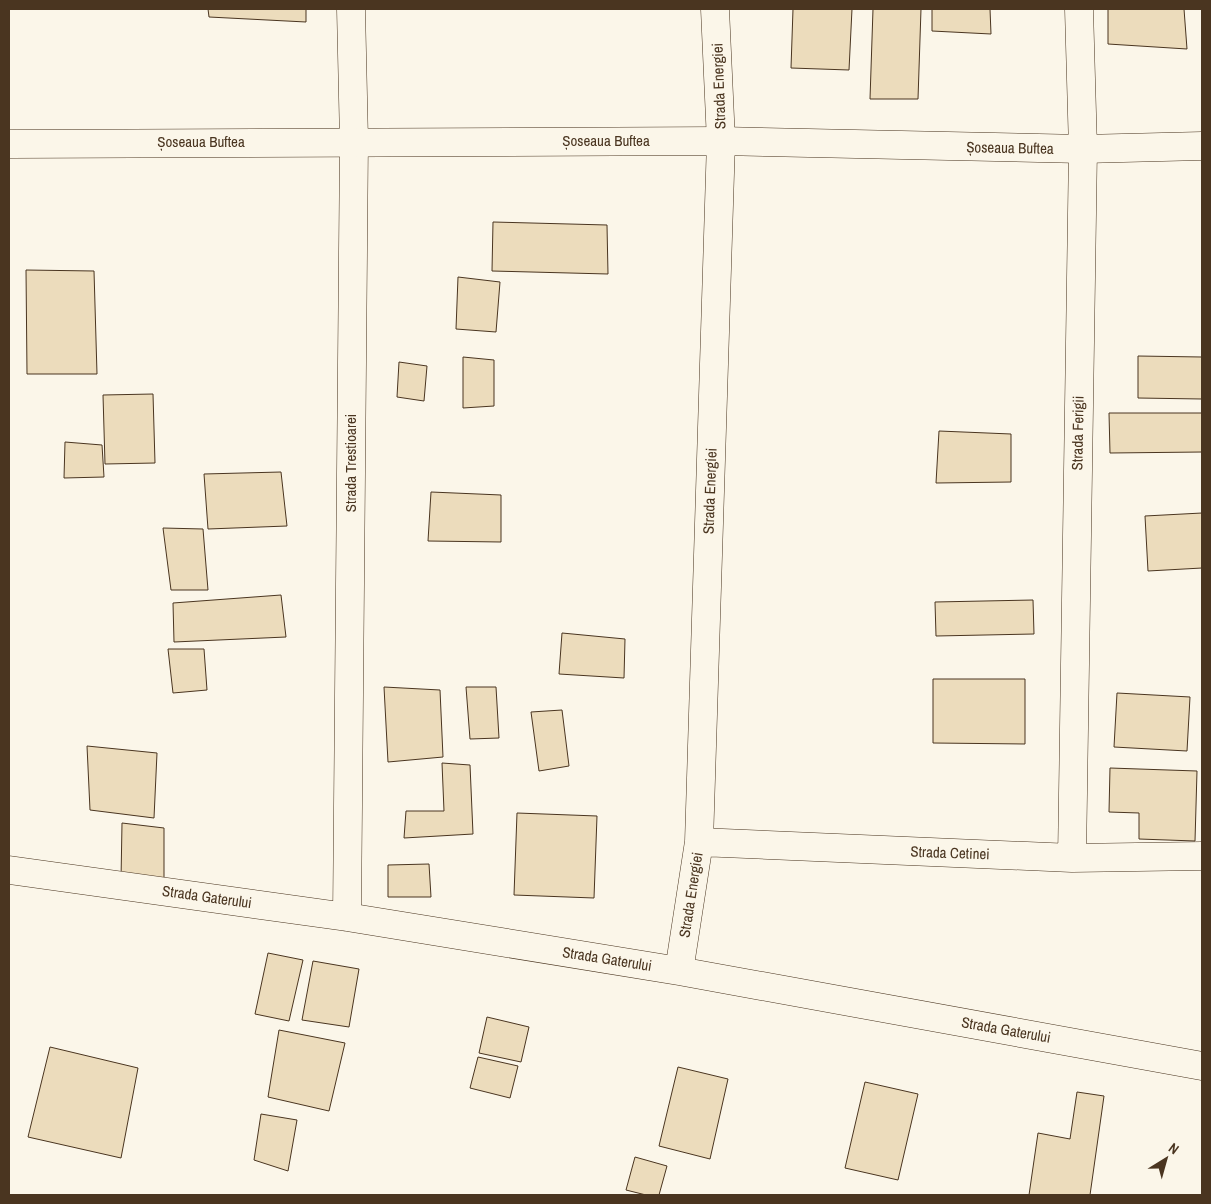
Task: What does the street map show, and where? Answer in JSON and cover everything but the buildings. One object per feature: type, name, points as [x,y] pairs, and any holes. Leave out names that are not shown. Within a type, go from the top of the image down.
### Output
[{"type":"street","name":"Strada Trestioarei","points":[[347,917],[354,141],[351,9]]},
{"type":"street","name":"Strada Energiei","points":[[679,971],[699,842],[721,142],[715,9]]},
{"type":"street","name":"Strada Ferigii","points":[[1072,858],[1083,149],[1079,9]]},
{"type":"street","name":"Șoseaua Buftea","points":[[9,144],[354,141],[721,142],[1083,149],[1202,146]]},
{"type":"street","name":"Strada Cetinei","points":[[699,842],[1072,858],[1202,856]]},
{"type":"street","name":"Strada Gaterului","points":[[9,870],[347,917],[679,971],[1202,1066]]}]
